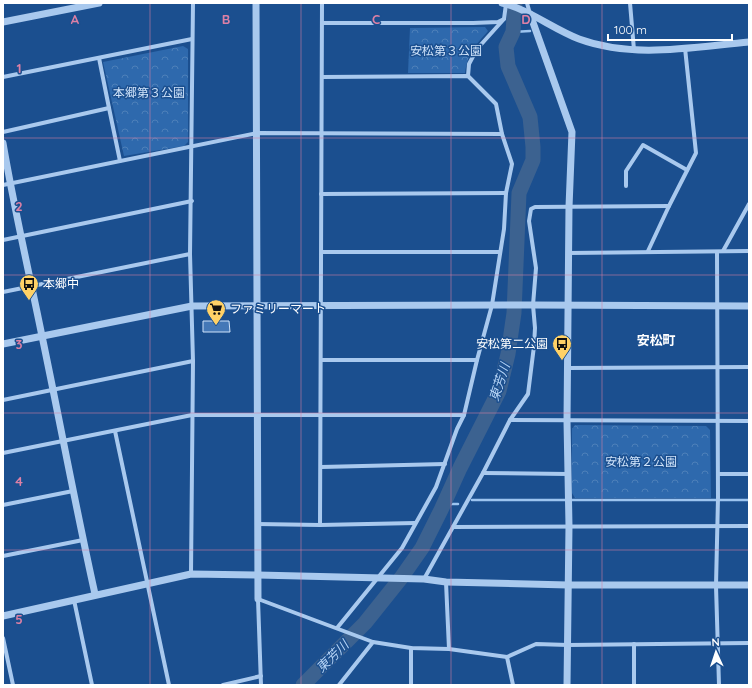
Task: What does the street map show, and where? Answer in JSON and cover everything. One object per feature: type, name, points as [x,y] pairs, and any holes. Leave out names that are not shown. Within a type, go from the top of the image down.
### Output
[{"type":"street","points":[[3,22],[99,3]]},
{"type":"street","points":[[191,574],[193,361],[190,254],[192,201],[192,3]]},
{"type":"street","points":[[256,3],[258,414],[257,524],[261,685]]},
{"type":"street","points":[[320,525],[322,415],[322,3]]},
{"type":"street","points":[[527,3],[572,132],[569,207],[569,526],[567,685]]},
{"type":"street","points":[[630,3],[634,51]]},
{"type":"street","points":[[468,76],[469,64],[477,49],[504,19],[506,4],[522,10],[556,29],[581,39],[619,49],[634,51],[749,42]]},
{"type":"street","points":[[323,23],[473,23],[498,22],[504,19]]},
{"type":"street","points":[[3,77],[192,39]]},
{"type":"street","points":[[648,251],[696,153],[685,48]]},
{"type":"street","points":[[99,58],[120,161]]},
{"type":"street","points":[[322,77],[468,76],[496,104],[502,134],[512,164],[506,193],[504,229],[494,305],[477,360],[464,415],[457,429],[436,487],[402,548],[336,628]]},
{"type":"street","points":[[3,132],[109,108]]},
{"type":"street","points":[[7,185],[192,146],[257,134],[502,134]]},
{"type":"street","points":[[3,143],[7,185],[32,286],[95,594]]},
{"type":"street","points":[[626,186],[626,171],[643,145],[687,170]]},
{"type":"street","points":[[321,194],[506,193]]},
{"type":"street","points":[[3,240],[192,201]]},
{"type":"street","points":[[723,251],[749,204]]},
{"type":"street","points":[[424,579],[483,473],[510,420],[528,394],[535,328],[533,305],[536,268],[529,221],[531,209],[535,207],[669,206]]},
{"type":"street","points":[[569,254],[648,251],[749,251]]},
{"type":"street","points":[[322,252],[500,252]]},
{"type":"street","points":[[717,252],[718,500],[716,586],[719,685]]},
{"type":"street","points":[[3,292],[190,254]]},
{"type":"street","points":[[3,344],[192,306],[749,306]]},
{"type":"street","points":[[322,360],[477,360]]},
{"type":"street","points":[[3,400],[193,361]]},
{"type":"street","points":[[568,368],[749,368]]},
{"type":"street","points":[[3,453],[192,415],[464,415]]},
{"type":"street","points":[[510,420],[749,421]]},
{"type":"street","points":[[115,431],[169,685]]},
{"type":"street","points":[[321,467],[445,464]]},
{"type":"street","points":[[483,473],[569,474]]},
{"type":"street","points":[[718,474],[749,474]]},
{"type":"street","points":[[3,505],[73,491]]},
{"type":"street","points":[[257,524],[320,525],[415,523]]},
{"type":"street","points":[[453,527],[749,526]]},
{"type":"street","points":[[3,556],[83,540]]},
{"type":"street","points":[[3,616],[95,594],[191,574],[424,579],[446,582],[568,585],[749,585]]},
{"type":"street","points":[[446,582],[449,649]]},
{"type":"street","points":[[258,599],[373,642],[411,648],[449,649],[507,657],[536,644],[749,643]]},
{"type":"street","points":[[74,600],[92,685]]},
{"type":"street","points":[[3,638],[13,685]]},
{"type":"street","points":[[339,685],[373,642]]},
{"type":"street","points":[[634,644],[634,685]]},
{"type":"street","points":[[411,648],[411,685]]},
{"type":"street","points":[[507,657],[513,685]]},
{"type":"street","points":[[223,685],[261,676]]},
{"type":"green space","name":"安松第３公園","points":[[485,27],[488,31],[472,50],[465,73],[408,73],[410,28]]},
{"type":"green space","name":"本郷第３公園","points":[[183,46],[188,49],[188,142],[184,146],[124,156],[103,62]]},
{"type":"green space","name":"安松第２公園","points":[[575,425],[706,426],[710,430],[711,498],[575,498],[572,493],[572,429]]},
{"type":"building","name":"ファミリーマート","points":[[203,321],[229,321],[230,332],[203,332]]},
{"type":"waterway","name":"東芳川","points":[[303,685],[365,623],[401,578],[422,548],[499,391],[508,354],[514,313],[519,193],[533,160],[530,117],[508,66],[506,47],[513,32],[515,3]]},
{"type":"waterway","points":[[513,32],[530,31]]},
{"type":"waterway","points":[[472,500],[749,500]]},
{"type":"waterway","points":[[444,504],[458,504]]},
{"type":"place","name":"本郷中","points":[[29,301]]},
{"type":"place","name":"ファミリーマート","points":[[216,326]]},
{"type":"place","name":"安松第二公園","points":[[562,361]]},
{"type":"district","name":"安松町","points":[[656,340]]}]
